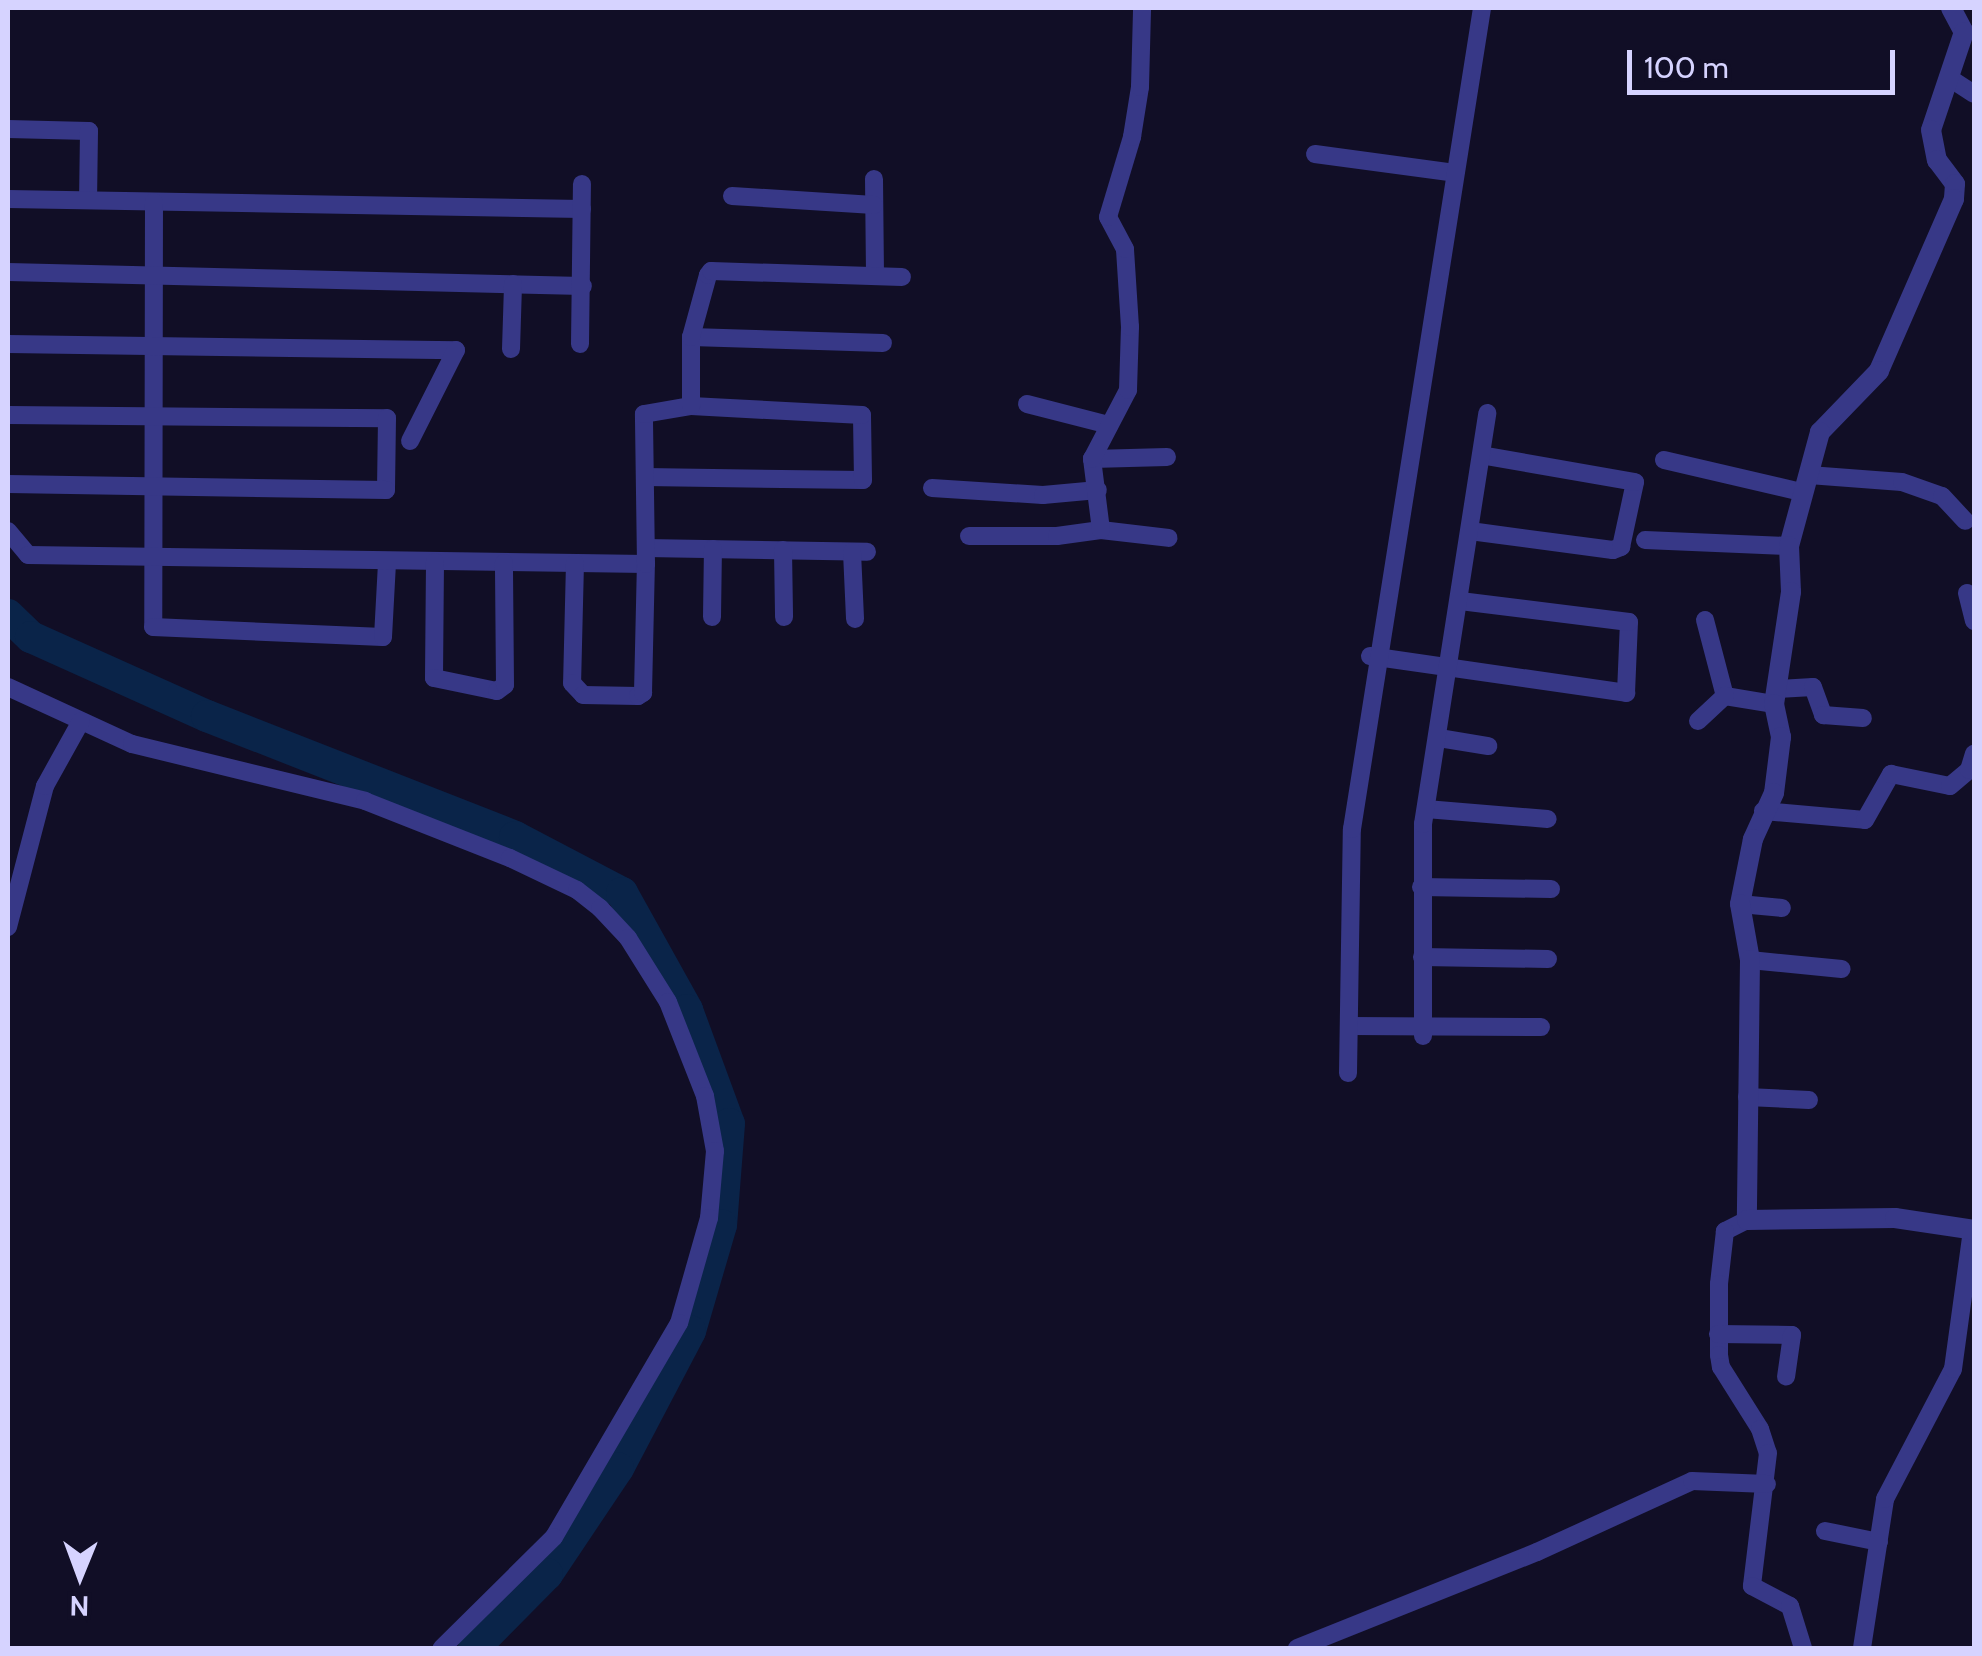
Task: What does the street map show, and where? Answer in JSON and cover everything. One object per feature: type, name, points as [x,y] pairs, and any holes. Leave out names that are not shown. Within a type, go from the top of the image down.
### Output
[{"type":"street","points":[[1100,530],[1092,459],[1128,390],[1130,327],[1125,249],[1108,216],[1132,137],[1140,88],[1142,8]]},
{"type":"street","points":[[1348,1073],[1352,829],[1374,657],[1482,8]]},
{"type":"street","points":[[1747,1220],[1750,960],[1740,904],[1763,811],[1774,793],[1780,750],[1775,696],[1790,592],[1789,546],[1824,424],[1878,371],[1948,217],[1955,184],[1938,160],[1931,130],[1964,32],[1952,8]]},
{"type":"street","points":[[1951,79],[1974,94]]},
{"type":"street","points":[[8,129],[88,131],[88,200]]},
{"type":"street","points":[[1315,154],[1454,173]]},
{"type":"street","points":[[874,178],[875,276]]},
{"type":"street","points":[[580,344],[582,184]]},
{"type":"street","points":[[732,196],[874,205]]},
{"type":"street","points":[[8,199],[582,209]]},
{"type":"street","points":[[154,202],[151,622],[156,630],[383,638],[387,562]]},
{"type":"street","points":[[691,406],[692,338],[711,271],[902,276]]},
{"type":"street","points":[[8,272],[583,286]]},
{"type":"street","points":[[511,349],[513,284]]},
{"type":"street","points":[[692,338],[883,343]]},
{"type":"street","points":[[8,344],[456,350],[410,441]]},
{"type":"street","points":[[1027,404],[1109,425]]},
{"type":"street","points":[[574,563],[572,683],[582,695],[638,696],[642,692],[646,556],[644,414],[691,406],[862,415],[863,480],[645,477]]},
{"type":"street","points":[[1423,1031],[1426,810],[1487,413]]},
{"type":"street","points":[[8,415],[386,418],[386,490],[8,484]]},
{"type":"street","points":[[1470,531],[1613,550],[1621,547],[1635,482],[1481,455]]},
{"type":"street","points":[[1092,459],[1167,458]]},
{"type":"street","points":[[1664,460],[1806,483],[1902,482],[1942,496],[1965,521]]},
{"type":"street","points":[[932,488],[1043,495],[1098,490]]},
{"type":"street","points":[[970,536],[1047,536],[1100,530],[1170,538]]},
{"type":"street","points":[[8,531],[28,554],[151,560],[574,563],[714,549],[859,552],[855,619]]},
{"type":"street","points":[[1646,540],[1789,546]]},
{"type":"street","points":[[712,616],[714,549]]},
{"type":"street","points":[[783,550],[784,617]]},
{"type":"street","points":[[435,562],[434,678],[497,691],[505,684],[504,562]]},
{"type":"street","points":[[1967,592],[1974,621]]},
{"type":"street","points":[[1374,657],[1626,693],[1629,622],[1460,601]]},
{"type":"street","points":[[1706,620],[1725,696]]},
{"type":"street","points":[[1698,721],[1725,696],[1775,696],[1813,687],[1823,715],[1863,718]]},
{"type":"street","points":[[8,688],[132,744],[366,801],[510,858],[577,890],[628,938],[668,1002],[706,1096],[715,1151],[713,1188],[670,1344],[554,1536],[442,1648]]},
{"type":"street","points":[[8,927],[45,786],[81,722]]},
{"type":"street","points":[[1439,738],[1488,746]]},
{"type":"street","points":[[1763,811],[1865,820],[1891,774],[1950,786],[1969,770],[1974,754]]},
{"type":"street","points":[[1426,810],[1548,819]]},
{"type":"street","points":[[1422,886],[1551,889]]},
{"type":"street","points":[[1740,904],[1782,908]]},
{"type":"street","points":[[1422,957],[1548,959]]},
{"type":"street","points":[[1750,960],[1842,970]]},
{"type":"street","points":[[1350,1026],[1423,1031],[1540,1027]]},
{"type":"street","points":[[1747,1097],[1808,1100]]},
{"type":"street","points":[[1803,1648],[1790,1606],[1752,1586],[1757,1522],[1767,1484],[1764,1438],[1721,1366],[1718,1334],[1726,1232],[1747,1220],[1895,1218],[1973,1230],[1964,1314],[1951,1378],[1885,1498],[1862,1648]]},
{"type":"street","points":[[1718,1334],[1792,1334],[1786,1376]]},
{"type":"street","points":[[1297,1648],[1537,1552],[1692,1481],[1767,1484]]},
{"type":"street","points":[[1825,1531],[1879,1542]]},
{"type":"waterway","points":[[8,615],[31,637],[207,716],[515,837],[622,893],[687,1010],[729,1124],[721,1225],[690,1331],[618,1468],[547,1574],[474,1648]]}]
